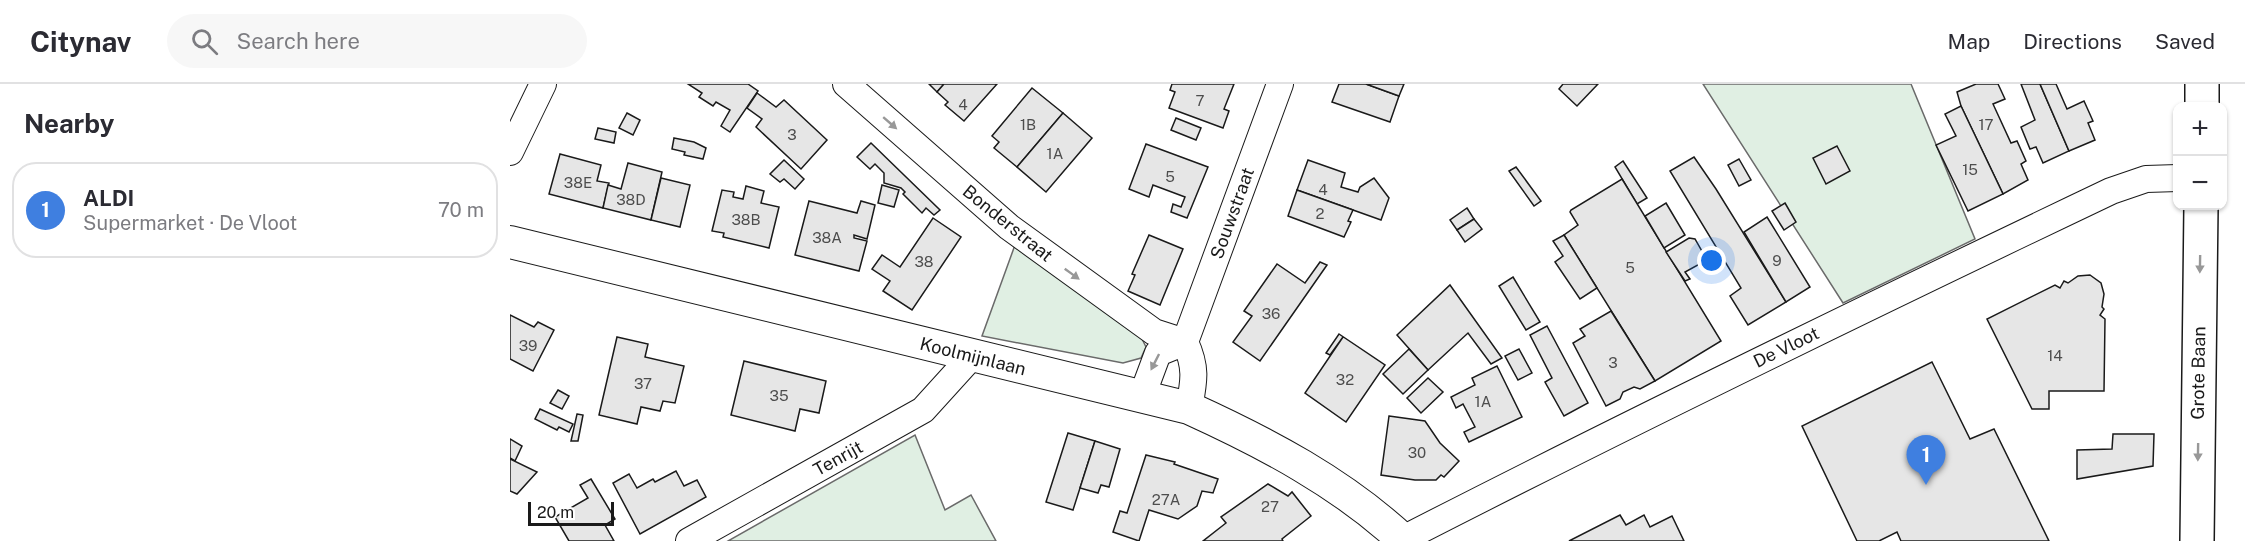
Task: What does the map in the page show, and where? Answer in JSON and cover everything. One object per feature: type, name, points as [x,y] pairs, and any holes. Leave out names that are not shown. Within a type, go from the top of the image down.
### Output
[{"type":"main road","points":[[2202,84],[2202,102]]},
{"type":"main road","name":"Grote Baan","points":[[2197,541],[2201,210]]},
{"type":"street","points":[[510,152],[543,84]]},
{"type":"street","name":"Bonderstraat","points":[[846,84],[1009,227],[1154,332],[1185,342]]},
{"type":"street","name":"Souwstraat","points":[[1185,342],[1280,84]]},
{"type":"street","name":"De Vloot","points":[[1404,540],[1580,449],[2111,191],[2146,179],[2173,178]]},
{"type":"street","name":"Koolmijnlaan","points":[[510,242],[1189,408],[1246,434],[1308,467],[1404,540]]},
{"type":"street","points":[[1142,396],[1158,353],[1185,342],[1193,359],[1193,387],[1189,408]]},
{"type":"street","name":"Tenrijt","points":[[689,541],[923,410],[972,356]]},
{"type":"green space","points":[[1703,84],[1911,84],[1975,239],[1843,303]]},
{"type":"green space","points":[[1015,245],[1139,333],[1146,347],[1141,358],[1123,363],[982,336]]},
{"type":"green space","points":[[915,435],[945,510],[971,495],[996,541],[728,541]]},
{"type":"building","points":[[688,84],[748,84],[758,91],[730,132],[721,126],[730,110],[716,102],[713,106],[699,97],[702,93]]},
{"type":"building","points":[[929,84],[944,84],[937,92]]},
{"type":"building","points":[[944,84],[997,84],[964,121],[945,105],[948,102],[937,92]]},
{"type":"building","points":[[1172,84],[1234,84],[1224,109],[1229,111],[1223,128],[1169,108],[1175,92],[1170,90]]},
{"type":"building","points":[[1339,84],[1366,84],[1399,96],[1390,122],[1332,102]]},
{"type":"building","points":[[1366,84],[1404,84],[1399,96]]},
{"type":"building","points":[[1563,84],[1598,84],[1577,106],[1559,89]]},
{"type":"building","points":[[1976,84],[1998,84],[2005,99],[1993,104],[2011,143],[2017,141],[2026,161],[2021,164],[2028,180],[2003,194],[1961,106],[1957,92]]},
{"type":"building","points":[[2021,84],[2040,84],[2069,151],[2043,163],[2036,147],[2030,149],[2021,127],[2035,120]]},
{"type":"building","points":[[2040,84],[2056,84],[2067,109],[2084,101],[2093,121],[2088,123],[2095,140],[2069,151]]},
{"type":"building","points":[[1032,88],[1063,113],[1017,167],[994,148],[999,142],[992,136]]},
{"type":"building","points":[[757,93],[776,107],[784,100],[827,140],[801,169],[756,127],[762,119],[747,108]]},
{"type":"building","points":[[1961,106],[2003,194],[1968,211],[1936,145],[1956,136],[1945,114]]},
{"type":"building","points":[[627,113],[640,120],[633,135],[619,128]]},
{"type":"building","points":[[1063,113],[1092,138],[1046,192],[1017,167]]},
{"type":"building","points":[[1176,118],[1201,128],[1196,140],[1171,130]]},
{"type":"building","points":[[598,128],[616,132],[614,143],[595,139]]},
{"type":"building","points":[[674,138],[694,142],[706,148],[703,159],[684,155],[685,152],[672,149]]},
{"type":"building","points":[[871,143],[940,210],[934,215],[926,208],[922,213],[903,194],[905,192],[901,188],[884,183],[884,173],[875,164],[870,169],[857,157]]},
{"type":"building","points":[[1146,144],[1208,167],[1187,218],[1171,212],[1173,204],[1181,207],[1185,197],[1153,185],[1149,197],[1129,189]]},
{"type":"building","points":[[1837,146],[1850,171],[1826,184],[1813,158]]},
{"type":"building","points":[[560,154],[601,165],[597,181],[609,183],[603,208],[549,194]]},
{"type":"building","points":[[1694,157],[1786,302],[1748,325],[1730,296],[1741,288],[1670,171]]},
{"type":"building","points":[[1739,159],[1751,180],[1739,186],[1728,165]]},
{"type":"building","points":[[784,160],[804,179],[795,189],[784,179],[780,182],[770,174]]},
{"type":"building","points":[[1308,160],[1345,173],[1341,187],[1358,192],[1360,187],[1374,178],[1389,198],[1381,220],[1297,190]]},
{"type":"building","points":[[1623,161],[1647,198],[1637,204],[1615,167]]},
{"type":"building","points":[[628,163],[662,172],[651,220],[603,208],[608,185],[621,189]]},
{"type":"building","points":[[1516,167],[1541,201],[1534,206],[1509,171]]},
{"type":"building","points":[[661,178],[690,185],[680,227],[651,220]]},
{"type":"building","points":[[1622,179],[1721,341],[1655,381],[1564,235],[1578,225],[1571,210]]},
{"type":"building","points":[[882,185],[899,190],[894,207],[878,203]]},
{"type":"building","points":[[746,186],[764,191],[761,203],[779,207],[769,248],[723,237],[724,233],[712,231],[722,190],[734,192],[733,197],[743,199]]},
{"type":"building","points":[[1297,190],[1353,210],[1348,221],[1351,222],[1344,237],[1288,216]]},
{"type":"building","points":[[809,201],[857,213],[861,201],[875,205],[867,239],[854,235],[854,238],[867,241],[859,271],[795,255]]},
{"type":"building","points":[[1666,203],[1685,235],[1664,248],[1645,216]]},
{"type":"building","points":[[1785,203],[1796,222],[1784,230],[1772,211]]},
{"type":"building","points":[[1467,208],[1474,219],[1457,230],[1450,220]]},
{"type":"building","points":[[1767,217],[1810,287],[1786,302],[1744,232]]},
{"type":"building","points":[[933,218],[961,237],[912,310],[883,291],[890,281],[872,269],[882,255],[900,267]]},
{"type":"building","points":[[1474,219],[1482,229],[1465,242],[1457,230]]},
{"type":"building","points":[[1149,235],[1183,249],[1160,305],[1128,291],[1135,275],[1132,274]]},
{"type":"building","points":[[1564,235],[1597,288],[1580,299],[1555,262],[1563,256],[1553,241]]},
{"type":"building","points":[[1689,238],[1695,239],[1707,260],[1685,272],[1690,279],[1685,281],[1666,252]]},
{"type":"building","points":[[1320,262],[1327,265],[1260,361],[1233,342],[1252,316],[1244,311],[1277,264],[1305,283]]},
{"type":"building","points":[[2090,275],[2101,283],[2104,294],[2102,307],[2104,309],[2100,315],[2105,319],[2104,391],[2049,391],[2049,409],[2032,409],[1987,319],[2055,285],[2060,288],[2064,281],[2068,283],[2078,276]]},
{"type":"building","points":[[1513,277],[1540,322],[1526,330],[1499,286]]},
{"type":"building","points":[[1450,285],[1502,358],[1491,364],[1468,333],[1428,370],[1397,335]]},
{"type":"building","points":[[1611,311],[1655,381],[1640,389],[1634,387],[1623,392],[1620,399],[1606,406],[1573,343],[1585,336],[1580,329]]},
{"type":"building","points":[[510,315],[534,327],[538,322],[554,330],[533,371],[510,359]]},
{"type":"building","points":[[1547,326],[1588,403],[1564,416],[1545,382],[1552,378],[1530,335]]},
{"type":"building","points":[[1339,334],[1385,365],[1346,422],[1305,393],[1343,337],[1330,355],[1326,353]]},
{"type":"building","points":[[617,337],[648,344],[645,357],[684,366],[675,403],[663,401],[660,411],[641,407],[637,424],[599,415]]},
{"type":"building","points":[[1409,349],[1428,370],[1403,394],[1383,374]]},
{"type":"building","points":[[1519,349],[1532,373],[1518,380],[1505,356]]},
{"type":"building","points":[[744,361],[826,381],[819,413],[800,409],[795,431],[731,415]]},
{"type":"building","points":[[1932,362],[1970,439],[1994,429],[2049,541],[1901,541],[1897,532],[1879,541],[1857,541],[1802,426]]},
{"type":"building","points":[[1497,366],[1522,417],[1469,442],[1464,432],[1475,427],[1463,404],[1456,408],[1451,397],[1475,385],[1472,378]]},
{"type":"building","points":[[1428,378],[1443,392],[1421,413],[1407,398]]},
{"type":"building","points":[[558,390],[569,396],[562,409],[550,403]]},
{"type":"building","points":[[540,409],[573,424],[569,432],[559,427],[557,430],[535,419]]},
{"type":"building","points":[[577,414],[583,415],[578,441],[571,441]]},
{"type":"building","points":[[1389,416],[1425,421],[1440,443],[1459,461],[1444,477],[1441,475],[1436,480],[1415,480],[1381,475]]},
{"type":"building","points":[[1068,433],[1095,441],[1073,510],[1046,502]]},
{"type":"building","points":[[2113,434],[2154,434],[2153,466],[2077,479],[2077,450],[2112,449]]},
{"type":"building","points":[[510,439],[522,446],[515,461],[510,458]]},
{"type":"building","points":[[1095,441],[1120,449],[1109,487],[1101,485],[1098,493],[1080,488]]},
{"type":"building","points":[[1146,455],[1175,462],[1174,464],[1218,479],[1213,493],[1202,491],[1197,506],[1178,519],[1149,510],[1139,541],[1113,532],[1120,511],[1127,513]]},
{"type":"building","points":[[510,459],[537,472],[517,494],[510,491]]},
{"type":"building","points":[[676,471],[684,486],[697,480],[706,497],[640,534],[613,483],[629,474],[637,488],[653,479],[655,482]]},
{"type":"building","points":[[591,479],[615,519],[605,525],[614,541],[569,541],[555,517],[588,498],[580,485]]},
{"type":"building","points":[[1268,484],[1288,496],[1292,492],[1311,516],[1282,539],[1283,541],[1203,541],[1226,523],[1221,517]]},
{"type":"building","points":[[1620,515],[1626,525],[1644,515],[1650,527],[1672,516],[1684,541],[1569,541]]},
{"type":"place","name":"ALDI","points":[[1926,485]]}]
